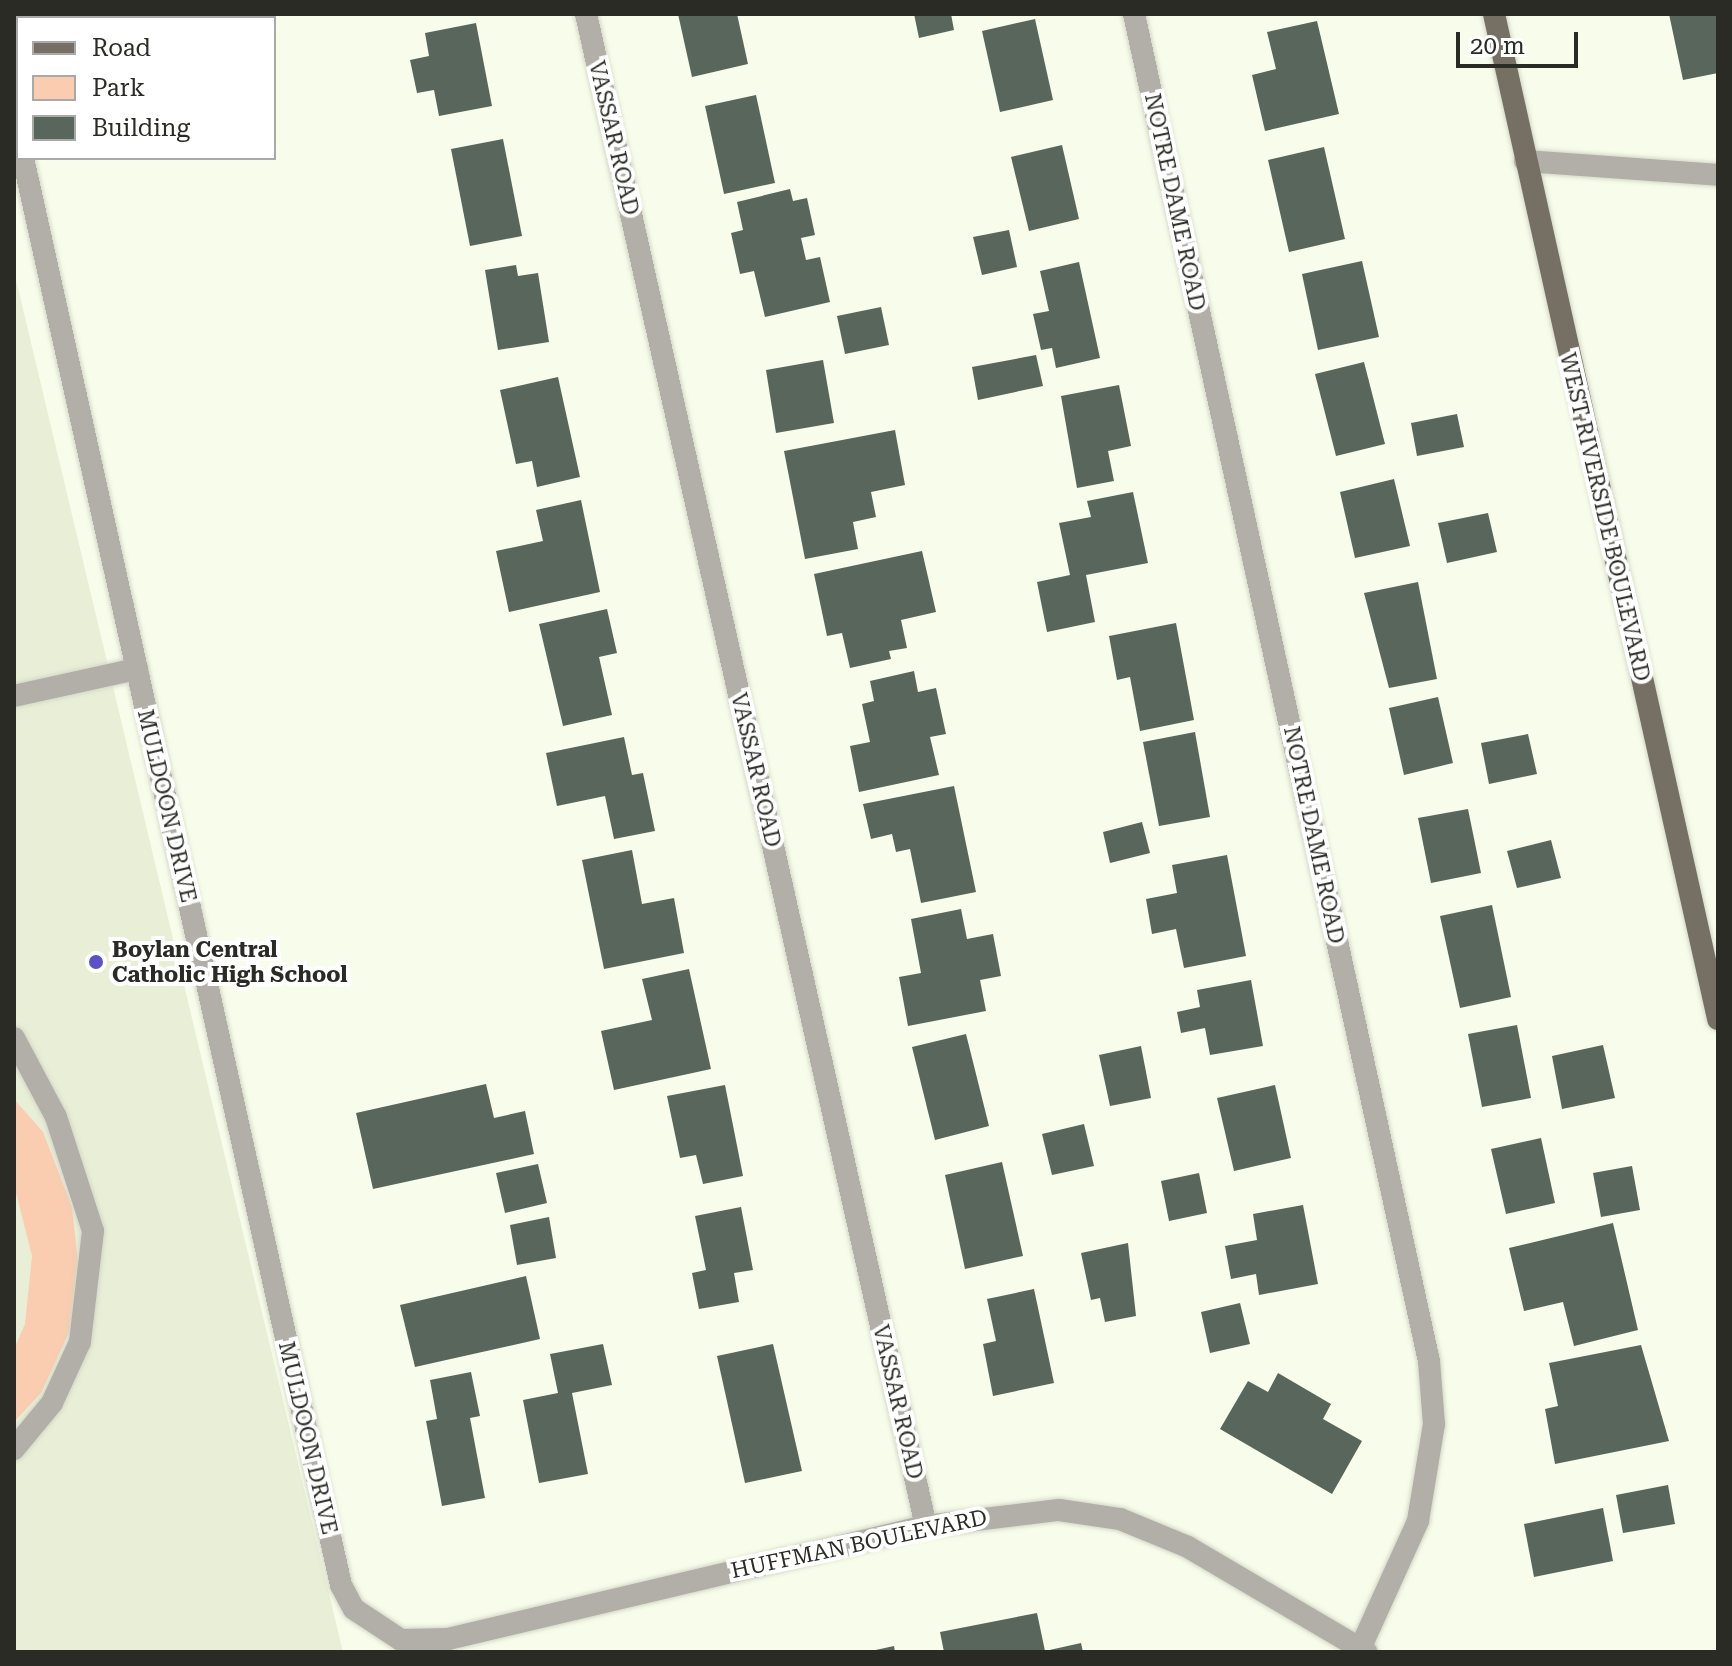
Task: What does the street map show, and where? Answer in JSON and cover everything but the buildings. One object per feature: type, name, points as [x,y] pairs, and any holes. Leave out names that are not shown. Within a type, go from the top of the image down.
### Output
[{"type":"main road","name":"WEST RIVERSIDE BOULEVARD","points":[[1494,14],[1718,1019]]},
{"type":"street","name":"VASSAR ROAD","points":[[586,14],[926,1526]]},
{"type":"street","name":"NOTRE DAME ROAD","points":[[1134,14],[1429,1361],[1434,1424],[1418,1521],[1363,1650]]},
{"type":"street","name":"MULDOON DRIVE","points":[[23,160],[341,1585],[376,1628]]},
{"type":"street","points":[[1525,161],[1718,175]]},
{"type":"street","points":[[14,696],[137,669]]},
{"type":"street","points":[[14,1038],[56,1117],[93,1231],[80,1342],[52,1403],[14,1449]]},
{"type":"street","name":"HUFFMAN BOULEVARD","points":[[376,1628],[401,1640],[448,1639],[926,1526],[1059,1510],[1120,1519],[1188,1547],[1363,1650]]},
{"type":"shaded area","name":"Boylan Central Catholic High School","points":[[14,271],[343,1652],[14,1652]]},
{"type":"green space","points":[[14,1099],[43,1132],[72,1207],[79,1271],[72,1326],[41,1393],[14,1422],[14,1349],[25,1324],[32,1256],[14,1185]]},
{"type":"place","name":"Boylan Central Catholic High School","points":[[96,962]]}]
